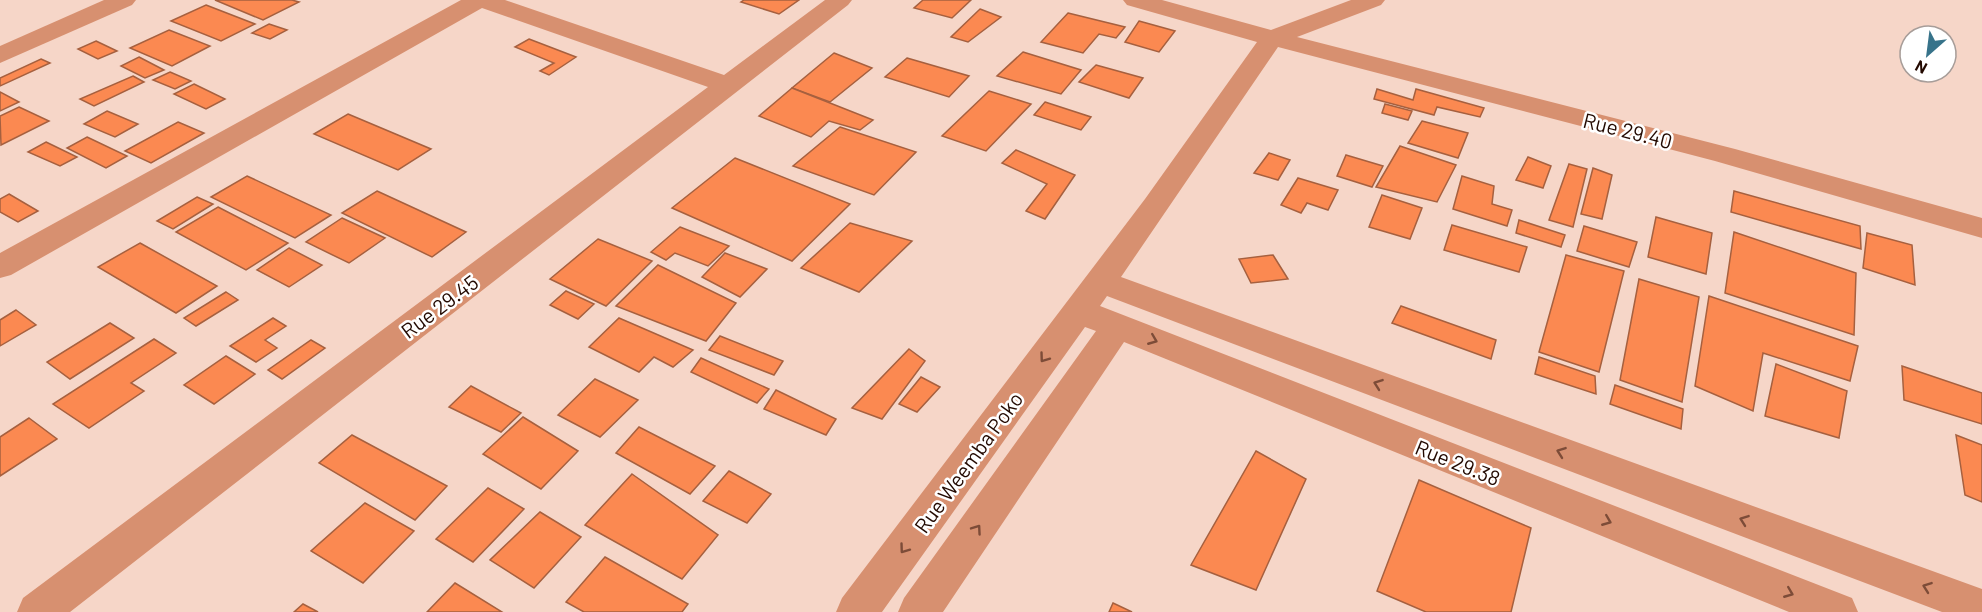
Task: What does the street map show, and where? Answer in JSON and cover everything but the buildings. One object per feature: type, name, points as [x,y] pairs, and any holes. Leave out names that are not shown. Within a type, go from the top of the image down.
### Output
[{"type":"street","points":[[0,55],[124,0]]},
{"type":"street","points":[[0,267],[480,0],[728,85]]},
{"type":"street","name":"Rue 29.45","points":[[38,612],[840,0]]},
{"type":"street","name":"Rue 29.40","points":[[1135,0],[1272,38],[1725,155],[1982,228]]},
{"type":"street","points":[[1272,38],[1373,0]]},
{"type":"street","name":"Rue Weemba Poko","points":[[857,612],[1156,206],[1272,38]]},
{"type":"street","points":[[1100,281],[1982,608]]},
{"type":"street","name":"Rue 29.38","points":[[1079,311],[1837,612]]},
{"type":"street","name":"Rue Weemba Poko","points":[[919,612],[1117,326]]}]
